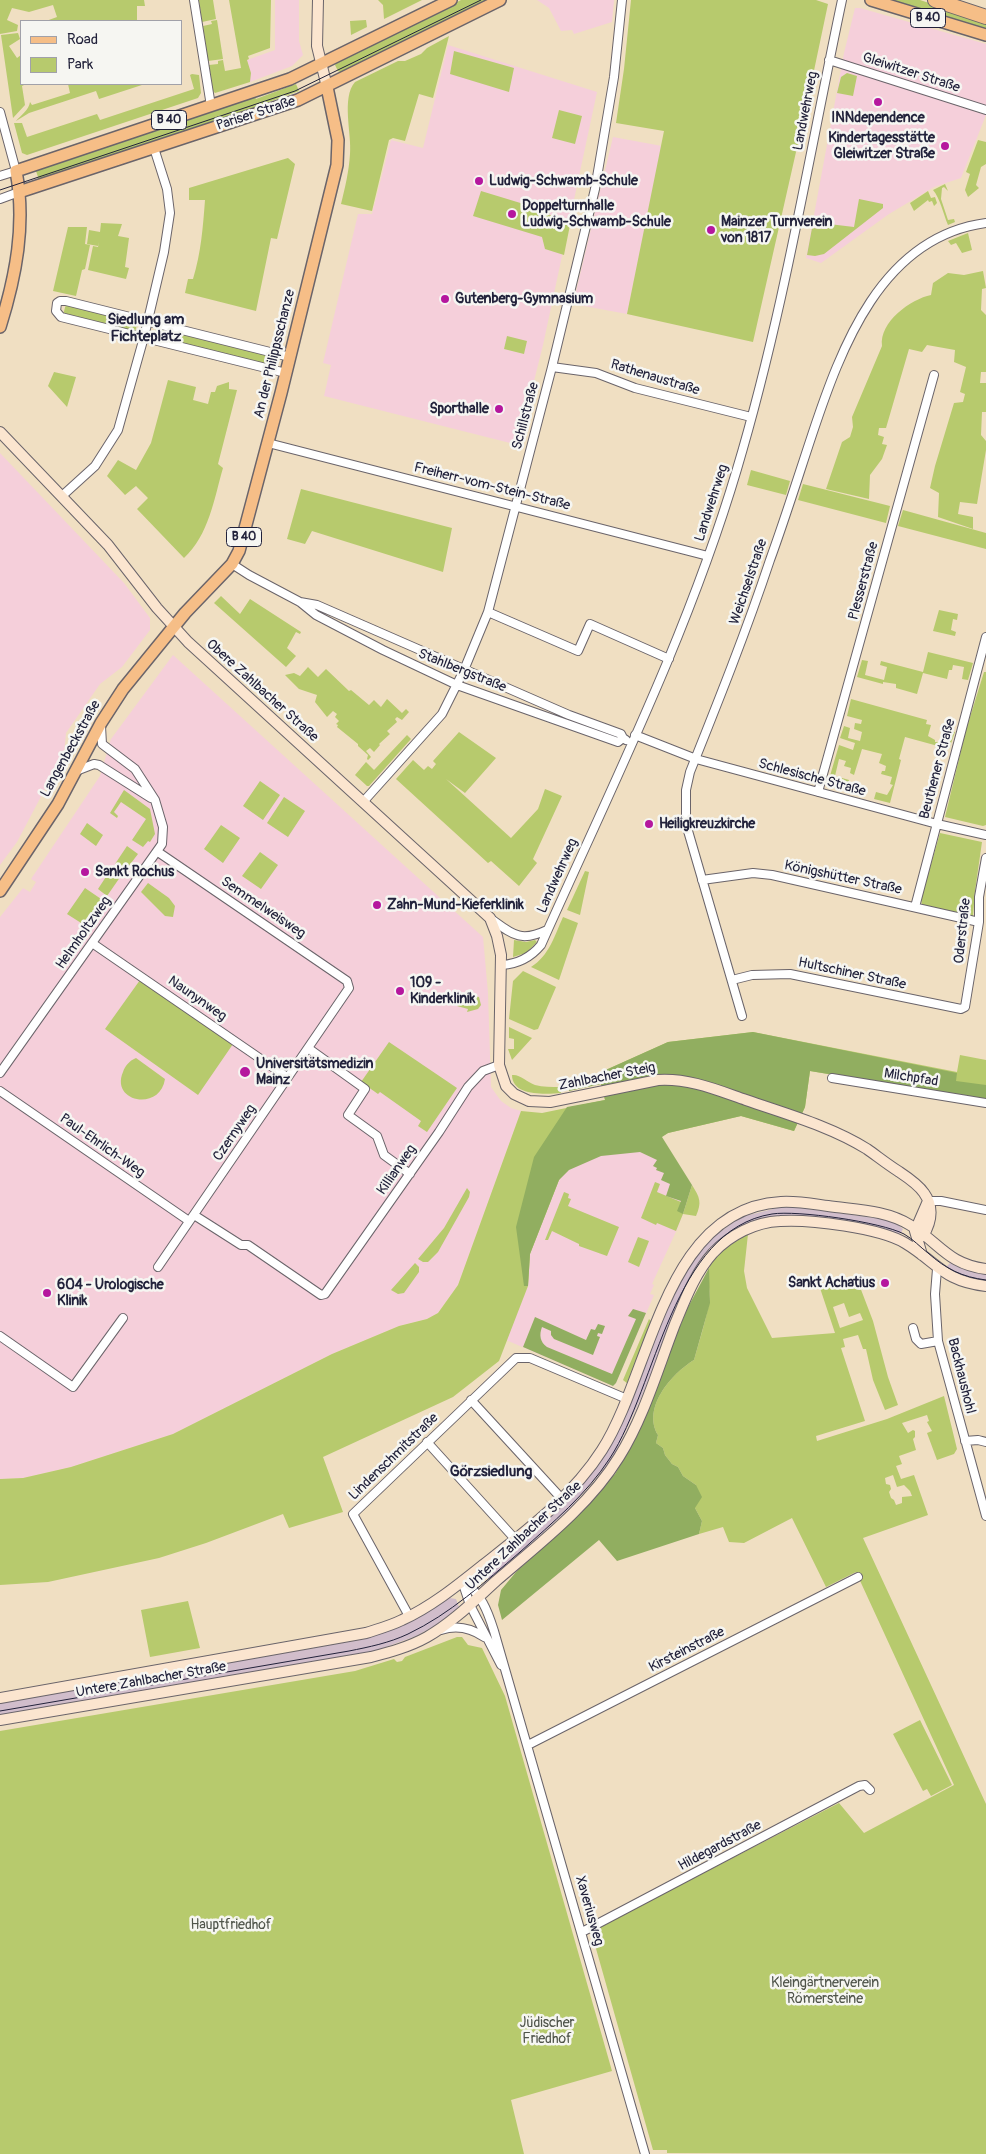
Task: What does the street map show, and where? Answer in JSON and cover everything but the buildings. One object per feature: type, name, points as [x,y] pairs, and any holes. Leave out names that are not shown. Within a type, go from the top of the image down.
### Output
[{"type":"highway","name":"B 40","points":[[935,0],[986,17]]},
{"type":"main road","name":"Pariser Straße","points":[[16,171],[273,86],[320,65],[451,0]]},
{"type":"main road","name":"Pariser Straße","points":[[20,192],[281,106],[327,87],[500,0]]},
{"type":"main road","name":"B 40","points":[[871,0],[986,35]]},
{"type":"main road","name":"An der Philippsschanze","points":[[174,627],[232,564],[245,534],[337,165],[338,140],[327,87]]},
{"type":"main road","points":[[0,328],[10,296],[17,260],[20,192],[16,171]]},
{"type":"main road","name":"Langenbeckstraße","points":[[0,891],[58,804],[101,723],[123,689],[174,627]]},
{"type":"street","points":[[194,0],[211,106]]},
{"type":"street","name":"An der Philippsschanze","points":[[318,0],[317,46],[320,65],[327,87]]},
{"type":"street","name":"Schillstraße","points":[[363,802],[442,714],[464,670],[488,612],[552,367],[595,189],[614,77],[622,0]]},
{"type":"street","name":"Landwehrweg","points":[[502,965],[531,955],[541,945],[669,659],[708,556],[736,473],[751,417],[790,251],[842,0]]},
{"type":"street","name":"Gleiwitzer Straße","points":[[829,60],[986,110]]},
{"type":"street","points":[[0,112],[16,171]]},
{"type":"street","points":[[62,496],[96,466],[118,430],[144,337],[164,252],[170,213],[167,189],[154,148]]},
{"type":"street","name":"Pariser Straße","points":[[0,176],[16,171]]},
{"type":"street","name":"Pariser Straße","points":[[0,199],[20,192]]},
{"type":"street","name":"Weichselstraße","points":[[742,1016],[689,840],[684,810],[688,782],[754,606],[826,392],[856,322],[876,293],[908,259],[944,235],[962,227],[986,223]]},
{"type":"street","points":[[286,373],[61,317],[56,308],[60,301],[66,301],[290,357]]},
{"type":"street","name":"Rathenaustraße","points":[[552,367],[596,373],[635,388],[751,417]]},
{"type":"street","name":"Plesserstraße","points":[[818,792],[934,375]]},
{"type":"street","name":"Obere Zahlbacher Straße","points":[[0,432],[119,558],[174,627],[490,918],[500,948],[502,965]]},
{"type":"street","name":"Freiherr-vom-Stein-Straße","points":[[268,443],[708,556]]},
{"type":"street","name":"Stahlbergstraße","points":[[232,564],[249,576],[300,602],[324,620],[457,685],[618,742],[623,738],[634,739]]},
{"type":"street","name":"Stahlbergstraße","points":[[300,602],[317,605],[464,670],[622,734],[623,738]]},
{"type":"street","points":[[488,612],[578,651],[590,624],[669,659]]},
{"type":"street","name":"Beuthener Straße","points":[[915,907],[986,637]]},
{"type":"street","name":"Helmholtzweg","points":[[0,1073],[158,852],[164,836],[155,800],[135,769],[102,744],[101,723]]},
{"type":"street","name":"Schlesische Straße","points":[[634,739],[696,759],[937,824],[986,835]]},
{"type":"street","points":[[76,771],[94,764],[99,765],[155,800]]},
{"type":"street","name":"Semmelweisweg","points":[[158,852],[347,981],[349,988]]},
{"type":"street","name":"Oderstraße","points":[[965,1007],[979,922],[986,858]]},
{"type":"street","name":"Königshütter Straße","points":[[702,880],[753,873],[979,922]]},
{"type":"street","points":[[490,918],[513,934],[521,937],[530,937],[547,930]]},
{"type":"street","name":"Naunynweg","points":[[92,943],[287,1077]]},
{"type":"street","name":"Zahlbacher Steig","points":[[502,965],[499,1065],[503,1080],[510,1090],[522,1099],[536,1102],[564,1099],[658,1080],[686,1081],[799,1118],[866,1148],[913,1182],[924,1193],[928,1201]]},
{"type":"street","name":"Hultschiner Straße","points":[[732,980],[752,975],[790,974],[961,1009],[965,1007]]},
{"type":"street","name":"Czernyweg","points":[[158,1267],[349,988]]},
{"type":"street","points":[[308,1048],[365,1089],[348,1115],[377,1136],[384,1155],[410,1174]]},
{"type":"street","name":"Killianweg","points":[[321,1295],[325,1294],[475,1078],[483,1071],[499,1065]]},
{"type":"street","name":"Milchpfad","points":[[832,1078],[986,1103]]},
{"type":"street","name":"Paul-Ehrlich-Weg","points":[[0,1091],[191,1218],[241,1245],[248,1245],[321,1295]]},
{"type":"street","points":[[922,1256],[918,1234],[928,1201],[941,1200],[986,1210]]},
{"type":"street","name":"Untere Zahlbacher Straße","points":[[0,1698],[343,1638],[381,1628],[409,1616],[462,1581],[515,1539],[582,1477],[602,1450],[627,1399],[668,1296],[686,1263],[710,1233],[743,1211],[766,1204],[795,1202],[888,1215],[948,1256],[965,1265],[986,1269]]},
{"type":"street","name":"Untere Zahlbacher Straße","points":[[0,1720],[371,1656],[406,1647],[432,1634],[470,1604],[565,1521],[611,1470],[635,1425],[696,1277],[712,1254],[725,1242],[749,1228],[779,1220],[875,1231],[891,1236],[906,1244],[937,1269],[959,1281],[986,1286]]},
{"type":"street","points":[[891,1236],[918,1234]]},
{"type":"street","points":[[937,1269],[942,1260],[948,1256]]},
{"type":"street","name":"Backhaushohl","points":[[937,1269],[935,1294],[938,1341],[986,1516]]},
{"type":"street","points":[[0,1336],[73,1387],[123,1318]]},
{"type":"street","points":[[913,1328],[916,1339],[922,1344],[938,1341]]},
{"type":"street","name":"Lindenschmitstraße","points":[[409,1616],[352,1514],[516,1358],[530,1358],[627,1399]]},
{"type":"street","points":[[471,1400],[561,1498]]},
{"type":"street","points":[[965,1440],[986,1442]]},
{"type":"street","points":[[428,1442],[515,1539]]},
{"type":"street","name":"Kirsteinstraße","points":[[528,1745],[858,1577]]},
{"type":"street","name":"Xaveriusweg","points":[[462,1581],[479,1596],[489,1614],[645,2154]]},
{"type":"street","name":"Xaveriusweg","points":[[462,1581],[485,1637],[507,1676]]},
{"type":"street","points":[[432,1634],[448,1628],[458,1627],[485,1637]]},
{"type":"street","name":"Hildegardstraße","points":[[582,1932],[859,1786],[864,1785],[870,1790]]},
{"type":"shaded area","points":[[275,0],[299,0],[299,41],[303,55],[292,66],[250,82],[247,60],[275,50]]},
{"type":"shaded area","points":[[537,0],[614,0],[612,22],[574,34],[572,30],[561,31],[549,8]]},
{"type":"shaded area","points":[[855,8],[986,44],[986,110],[926,91],[925,95],[986,115],[961,178],[934,187],[889,214],[821,263],[806,258],[844,53]]},
{"type":"shaded area","points":[[448,45],[597,92],[543,345],[518,445],[324,396],[331,365],[323,363],[358,214],[372,214],[391,140],[423,148]]},
{"type":"shaded area","points":[[613,137],[662,146],[627,314],[573,304]]},
{"type":"shaded area","points":[[0,453],[124,583],[150,618],[150,630],[122,667],[100,684],[66,733],[64,753],[17,842],[0,865]]},
{"type":"shaded area","name":"Universitätsmedizin Mainz","points":[[173,655],[483,937],[488,993],[491,1087],[501,1101],[511,1108],[521,1111],[458,1285],[438,1313],[427,1319],[399,1326],[332,1354],[173,1434],[71,1467],[23,1478],[0,1479],[0,917],[23,888],[30,892],[36,882],[31,879],[100,776],[111,739]]},
{"type":"shaded area","points":[[604,1104],[692,1185],[679,1225],[652,1284],[654,1285],[650,1294],[654,1295],[616,1383],[613,1386],[506,1340],[528,1286],[530,1254],[559,1180]]},
{"type":"shaded area","points":[[781,1207],[794,1207],[882,1219],[897,1224],[903,1229],[901,1233],[897,1234],[882,1228],[787,1215],[761,1219],[734,1231],[678,1307],[641,1398],[613,1458],[570,1508],[492,1579],[489,1579],[486,1576],[487,1571],[564,1502],[606,1452],[620,1424],[675,1292],[690,1264],[709,1240],[741,1217]]},
{"type":"shaded area","points":[[950,1263],[965,1270],[986,1274],[986,1282],[965,1279],[945,1268]]},
{"type":"shaded area","points":[[450,1598],[456,1599],[459,1607],[436,1625],[416,1636],[375,1651],[0,1715],[0,1703],[365,1639],[397,1628]]},
{"type":"green space","points":[[0,0],[144,0],[145,6],[137,6],[137,20],[49,20],[57,17],[53,5],[29,12],[12,8],[7,20],[18,25],[17,31],[0,34]]},
{"type":"green space","points":[[199,0],[213,0],[216,19],[202,22]]},
{"type":"green space","points":[[229,0],[271,0],[270,48],[248,56],[249,59],[247,60],[251,73],[250,82],[215,93],[213,91],[209,65],[218,64],[218,61],[223,60],[225,71],[241,68]]},
{"type":"green space","points":[[378,0],[422,0],[384,19],[383,5]]},
{"type":"green space","points":[[461,0],[489,0],[342,73],[338,71],[335,65],[337,62]]},
{"type":"green space","name":"Mainzer Turnverein von 1817","points":[[631,0],[816,0],[828,4],[753,342],[627,314],[664,131],[616,123]]},
{"type":"green space","points":[[887,0],[920,0],[986,22],[986,31]]},
{"type":"green space","points":[[217,20],[223,59],[208,61],[203,26],[212,24],[211,21]]},
{"type":"green space","points":[[366,20],[367,27],[351,35],[350,21]]},
{"type":"green space","points":[[18,33],[20,39],[9,46],[17,58],[20,56],[20,85],[24,85],[22,86],[25,105],[13,118],[1,35]]},
{"type":"green space","points":[[449,36],[433,98],[419,94],[405,141],[393,138],[389,140],[372,211],[341,204],[350,154],[349,97],[355,82],[398,61],[405,61],[421,54],[427,48]]},
{"type":"green space","points":[[454,51],[514,68],[509,92],[450,74]]},
{"type":"green space","points":[[847,73],[857,76],[853,96],[837,93],[841,77]]},
{"type":"green space","points":[[190,75],[199,75],[201,93],[198,98],[27,155],[22,153],[14,123],[22,123],[27,137],[97,114],[100,120],[194,89]]},
{"type":"green space","points":[[296,84],[299,91],[258,106],[259,109],[39,180],[36,171],[42,167],[255,97],[256,99]]},
{"type":"green space","points":[[68,85],[142,85],[99,99],[96,91],[29,113],[16,121],[26,110],[30,102],[32,105],[70,93]]},
{"type":"green space","points":[[559,110],[582,116],[575,144],[552,138]]},
{"type":"green space","points":[[978,140],[986,142],[986,164],[981,167],[976,185],[979,188],[968,197],[965,190],[970,174],[966,172]]},
{"type":"green space","points":[[288,158],[295,164],[277,239],[271,238],[256,311],[185,293],[188,279],[193,279],[198,259],[205,200],[189,200],[189,188]]},
{"type":"green space","points":[[945,184],[948,191],[944,187],[942,188],[941,199],[948,220],[954,219],[955,222],[948,225],[940,201],[933,190]]},
{"type":"green space","name":"Doppelturnhalle Ludwig-Schwamb-Schule","points":[[481,191],[550,212],[549,215],[571,220],[564,255],[545,249],[542,237],[473,216]]},
{"type":"green space","points":[[928,191],[931,198],[935,197],[937,203],[934,206],[932,201],[929,202],[928,200],[914,211],[910,203]]},
{"type":"green space","points":[[859,199],[883,204],[883,208],[824,254],[807,255],[812,228],[827,229],[829,224],[854,227]]},
{"type":"green space","points":[[101,223],[122,224],[118,236],[129,238],[125,267],[129,268],[126,279],[88,270],[93,246],[98,247],[99,242],[98,246],[87,244],[89,230],[100,232]]},
{"type":"green space","points":[[68,227],[87,227],[85,244],[90,245],[85,269],[82,270],[76,296],[53,291]]},
{"type":"green space","points":[[968,233],[972,250],[962,253],[956,243],[951,245],[948,241]]},
{"type":"green space","points":[[983,271],[986,288],[982,289],[981,310],[986,315],[986,372],[981,372],[980,383],[986,383],[986,412],[982,412],[981,435],[986,441],[986,450],[977,504],[960,502],[958,514],[973,517],[973,529],[938,517],[939,493],[930,488],[954,403],[963,402],[965,394],[960,392],[966,367],[954,362],[955,350],[927,345],[922,352],[909,349],[886,428],[879,428],[878,435],[884,437],[882,444],[887,445],[882,459],[870,475],[869,499],[826,489],[842,442],[850,437],[853,427],[852,417],[882,346],[882,337],[891,320],[914,301],[931,295],[933,283],[948,273],[964,275]]},
{"type":"green space","points":[[66,304],[138,321],[135,332],[63,315]]},
{"type":"green space","points":[[156,326],[275,356],[272,367],[154,337]]},
{"type":"green space","points":[[507,336],[527,341],[524,354],[504,349]]},
{"type":"green space","points":[[54,372],[76,377],[67,407],[48,386]]},
{"type":"green space","points":[[168,380],[196,387],[193,400],[208,404],[211,392],[215,392],[217,386],[229,382],[229,389],[237,390],[218,464],[223,468],[210,516],[199,539],[184,558],[137,509],[148,498],[136,486],[125,495],[107,476],[118,460],[136,470],[151,443]]},
{"type":"green space","points":[[751,470],[790,481],[786,495],[747,485]]},
{"type":"green space","points":[[803,484],[890,506],[886,523],[798,500]]},
{"type":"green space","points":[[301,489],[452,528],[443,572],[312,531],[305,544],[287,539]]},
{"type":"green space","points":[[903,510],[986,533],[986,549],[898,526]]},
{"type":"green space","points":[[221,596],[240,614],[250,599],[301,632],[300,634],[296,632],[287,648],[296,656],[286,667],[214,603]]},
{"type":"green space","points":[[939,610],[958,614],[957,620],[953,619],[951,630],[956,632],[955,636],[933,631]]},
{"type":"green space","points":[[928,652],[973,663],[968,680],[962,679],[964,667],[953,665],[952,670],[949,670],[947,679],[923,673],[917,694],[896,688],[896,684],[883,682],[883,684],[857,677],[862,660],[868,661],[865,675],[884,680],[887,667],[880,665],[881,661],[923,672]]},
{"type":"green space","points":[[308,667],[318,677],[326,669],[349,691],[351,690],[369,705],[374,700],[381,707],[387,699],[402,713],[406,709],[409,712],[402,720],[397,717],[395,719],[397,722],[387,731],[390,734],[379,744],[374,752],[370,748],[366,751],[371,757],[368,760],[368,755],[358,744],[337,727],[338,725],[336,724],[339,721],[335,717],[337,714],[333,711],[327,717],[315,702],[317,695],[299,689],[285,675],[294,673],[300,676]]},
{"type":"green space","points":[[984,672],[986,672],[986,825],[983,826],[945,817],[966,730]]},
{"type":"green space","points":[[851,699],[927,720],[926,724],[931,725],[928,736],[935,740],[935,742],[944,742],[949,731],[955,732],[949,749],[905,737],[890,803],[874,799],[876,792],[887,795],[893,785],[890,784],[892,777],[881,774],[882,771],[885,771],[886,766],[879,763],[882,754],[862,749],[854,775],[850,773],[851,768],[844,766],[846,761],[839,759],[835,776],[849,780],[846,791],[827,786],[839,745],[853,750],[855,743],[840,738],[844,726],[850,728],[848,738],[860,741],[862,732],[854,729],[855,723],[861,724],[862,720],[847,716]]},
{"type":"green space","points":[[459,732],[496,758],[465,793],[446,779],[511,838],[538,809],[545,789],[562,796],[533,859],[537,863],[519,886],[491,861],[488,863],[396,779],[413,760],[424,770],[428,766],[432,769],[436,764],[433,761]]},
{"type":"green space","points":[[407,735],[411,739],[369,786],[355,775],[366,762],[374,770]]},
{"type":"green space","points":[[260,781],[280,795],[263,820],[243,806]]},
{"type":"green space","points":[[124,790],[150,809],[155,834],[150,842],[148,841],[143,847],[132,840],[146,819],[121,802],[114,812],[118,816],[117,818],[110,813]]},
{"type":"green space","points":[[284,797],[305,811],[288,837],[267,823]]},
{"type":"green space","points":[[87,823],[103,835],[96,846],[80,834]]},
{"type":"green space","points":[[221,825],[240,838],[223,863],[204,849]]},
{"type":"green space","points":[[940,833],[982,842],[973,916],[922,905],[921,899]]},
{"type":"green space","points":[[127,846],[138,854],[125,871],[115,864]]},
{"type":"green space","points":[[260,852],[278,865],[261,889],[242,876]]},
{"type":"green space","points":[[113,866],[123,873],[107,896],[98,889]]},
{"type":"green space","points":[[585,871],[589,872],[580,915],[567,910]]},
{"type":"green space","points":[[148,883],[169,898],[175,906],[173,917],[165,916],[141,892]]},
{"type":"green space","points":[[85,888],[104,901],[91,917],[92,924],[89,928],[67,914]]},
{"type":"green space","points":[[563,917],[578,923],[559,980],[531,967],[547,951]]},
{"type":"green space","points":[[514,940],[526,942],[535,940],[537,942],[526,953],[513,957]]},
{"type":"green space","points":[[523,971],[556,987],[538,1029],[534,1030],[509,1019],[513,981]]},
{"type":"green space","points":[[140,980],[233,1044],[198,1095],[105,1029]]},
{"type":"green space","points":[[467,994],[479,997],[481,1005],[478,1009],[467,1012],[468,1009],[457,1006],[462,997]]},
{"type":"green space","points":[[509,1027],[532,1038],[512,1060],[508,1049],[514,1049],[514,1039],[509,1038]]},
{"type":"green space","points":[[753,1032],[957,1072],[960,1055],[986,1060],[986,1100],[810,1071],[805,1107],[794,1131],[741,1116],[668,1133],[661,1137],[604,1104],[559,1180],[530,1254],[528,1286],[499,1361],[453,1397],[323,1457],[343,1512],[289,1528],[283,1514],[206,1543],[159,1558],[48,1582],[0,1585],[0,1479],[23,1478],[71,1467],[173,1434],[332,1354],[399,1326],[427,1319],[438,1313],[458,1285],[521,1111],[542,1113],[605,1100],[599,1073],[668,1042]]},
{"type":"green space","points":[[753,1032],[957,1073],[956,1081],[986,1085],[986,1100],[810,1071],[805,1107],[794,1131],[741,1116],[668,1133],[662,1137],[692,1185],[683,1214],[677,1211],[681,1201],[666,1196],[670,1184],[661,1180],[664,1173],[656,1170],[657,1168],[653,1166],[657,1160],[640,1152],[601,1156],[569,1170],[559,1180],[530,1254],[528,1286],[524,1286],[516,1227],[534,1157],[567,1107],[605,1100],[601,1084],[569,1091],[569,1085],[600,1078],[599,1073],[668,1042]]},
{"type":"green space","points":[[389,1042],[457,1088],[427,1132],[418,1126],[421,1121],[380,1092],[378,1094],[361,1082]]},
{"type":"green space","points":[[136,1058],[165,1079],[161,1089],[154,1096],[146,1099],[137,1099],[129,1096],[123,1090],[121,1082],[125,1068],[129,1062]]},
{"type":"green space","points":[[512,1075],[521,1077],[535,1085],[560,1087],[561,1093],[539,1094],[524,1091],[514,1082]]},
{"type":"green space","points":[[655,1182],[660,1184],[657,1192],[681,1202],[683,1214],[676,1231],[641,1218]]},
{"type":"green space","points":[[692,1185],[699,1200],[698,1211],[696,1216],[683,1214]]},
{"type":"green space","points":[[467,1188],[470,1192],[469,1197],[438,1252],[428,1262],[418,1259],[444,1228]]},
{"type":"green space","points":[[564,1192],[569,1194],[568,1198],[571,1199],[568,1206],[619,1227],[607,1256],[579,1246],[579,1244],[552,1231],[548,1240],[545,1240]]},
{"type":"green space","name":"Kleingärtnerverein Römersteine","points":[[748,1234],[744,1271],[747,1288],[772,1338],[835,1333],[820,1288],[860,1287],[873,1321],[888,1377],[898,1405],[885,1410],[873,1380],[866,1349],[863,1349],[858,1335],[843,1339],[845,1347],[841,1348],[865,1421],[816,1436],[817,1441],[887,1419],[944,1396],[957,1449],[954,1454],[937,1460],[927,1433],[932,1431],[927,1422],[929,1421],[927,1415],[902,1423],[908,1433],[913,1430],[915,1431],[913,1439],[916,1450],[899,1456],[902,1464],[896,1466],[901,1479],[914,1475],[928,1515],[863,1538],[986,1804],[986,2154],[667,2153],[667,2150],[653,2150],[591,1931],[839,1803],[864,1833],[954,1785],[856,1572],[826,1587],[792,1518],[744,1543],[729,1542],[723,1527],[699,1534],[702,1521],[695,1508],[696,1485],[683,1476],[678,1467],[672,1464],[665,1455],[663,1448],[656,1443],[658,1435],[654,1425],[654,1414],[656,1403],[668,1383],[694,1360],[709,1304],[708,1273],[711,1264],[725,1249]],"holes":[[[844,1303],[849,1317],[860,1313],[863,1320],[840,1328],[833,1307]],[[893,1475],[897,1487],[904,1485],[912,1496],[902,1497],[902,1503],[896,1505],[891,1498],[889,1492],[891,1489],[890,1485],[886,1484],[885,1478]]]},
{"type":"green space","points":[[638,1237],[649,1241],[639,1267],[628,1262]]},
{"type":"green space","points":[[415,1263],[419,1267],[419,1272],[404,1293],[398,1294],[391,1290]]},
{"type":"green space","points":[[709,1268],[710,1303],[694,1360],[668,1383],[656,1403],[654,1414],[654,1425],[658,1435],[656,1443],[663,1448],[665,1455],[672,1464],[678,1467],[683,1476],[696,1485],[702,1497],[695,1508],[702,1521],[699,1534],[617,1561],[599,1540],[502,1620],[498,1605],[501,1590],[516,1572],[580,1513],[615,1474],[631,1447],[687,1309]]},
{"type":"green space","points":[[633,1309],[646,1313],[613,1386],[523,1347],[535,1317],[586,1340],[591,1329],[595,1330],[598,1324],[605,1326],[602,1334],[598,1333],[597,1336],[600,1337],[593,1355],[554,1339],[551,1331],[542,1327],[541,1338],[547,1347],[612,1374],[636,1319],[628,1316]]},
{"type":"green space","points":[[649,1319],[653,1323],[628,1384],[623,1380]]},
{"type":"green space","points":[[188,1601],[200,1648],[150,1657],[141,1610]]},
{"type":"green space","name":"Hauptfriedhof","points":[[457,1637],[462,1637],[468,1645],[482,1648],[505,1696],[612,2071],[511,2100],[524,2154],[0,2154],[0,1731],[355,1671],[394,1659],[397,1662],[402,1661],[405,1657]]},
{"type":"green space","points":[[920,1720],[952,1785],[931,1796],[927,1789],[923,1791],[893,1734]]},
{"type":"tram line","points":[[0,190],[295,91],[481,0]]},
{"type":"tram line","points":[[0,1711],[364,1648],[401,1637],[438,1617],[467,1597],[520,1552],[568,1508],[601,1471],[626,1428],[671,1315],[689,1279],[711,1249],[738,1226],[772,1214],[784,1213],[819,1215],[859,1221],[904,1234],[941,1264],[969,1277],[986,1280]]},
{"type":"place","name":"INNdependence","points":[[878,102]]},
{"type":"place","name":"Kindertagesstätte Gleiwitzer Straße","points":[[945,146]]},
{"type":"place","name":"Ludwig-Schwamb-Schule","points":[[479,181]]},
{"type":"place","name":"Doppelturnhalle Ludwig-Schwamb-Schule","points":[[512,214]]},
{"type":"place","name":"Mainzer Turnverein von 1817","points":[[711,230]]},
{"type":"place","name":"Gutenberg-Gymnasium","points":[[445,299]]},
{"type":"place","name":"Sporthalle","points":[[499,409]]},
{"type":"place","name":"Heiligkreuzkirche","points":[[649,824]]},
{"type":"place","name":"Sankt Rochus","points":[[85,872]]},
{"type":"place","name":"Zahn-Mund-Kieferklinik","points":[[377,905]]},
{"type":"place","name":"109 - Kinderklinik","points":[[400,991]]},
{"type":"place","name":"Universitätsmedizin Mainz","points":[[245,1072]]},
{"type":"place","name":"Sankt Achatius","points":[[885,1283]]},
{"type":"place","name":"604 - Urologische Klinik","points":[[47,1293]]},
{"type":"district","name":"Siedlung am Fichteplatz","points":[[146,328]]},
{"type":"district","name":"Görzsiedlung","points":[[491,1472]]},
{"type":"park label","name":"Jüdischer Friedhof","points":[[547,2032]]}]
